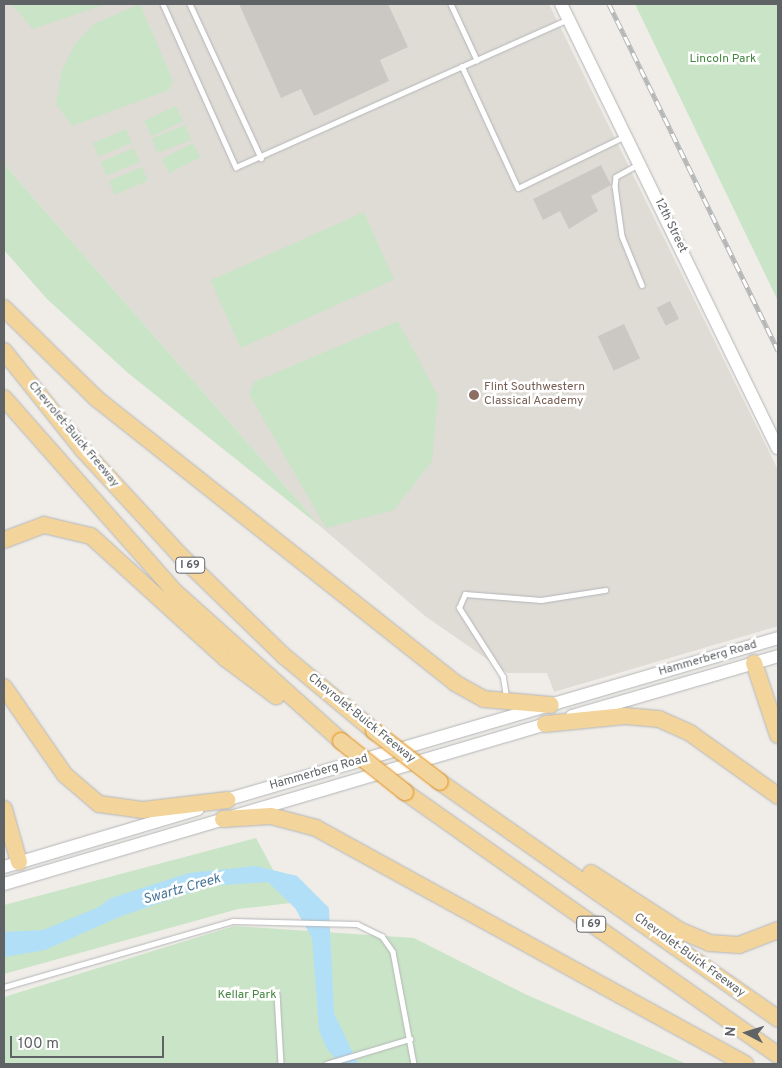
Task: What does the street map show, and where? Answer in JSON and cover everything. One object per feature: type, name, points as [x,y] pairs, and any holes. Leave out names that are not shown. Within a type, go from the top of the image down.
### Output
[{"type":"highway","points":[[4,308],[97,399],[454,683],[475,696],[506,703],[551,705]]},
{"type":"highway","name":"Chevrolet-Buick Freeway","points":[[4,351],[83,450],[179,554],[284,656],[374,731],[440,782],[521,835],[778,1020]]},
{"type":"highway","name":"I 69","points":[[4,398],[173,590],[338,739],[405,792],[778,1055]]},
{"type":"highway","points":[[4,540],[44,525],[91,536],[243,674],[338,739]]},
{"type":"highway","points":[[754,663],[778,735]]},
{"type":"highway","points":[[4,687],[65,776],[99,804],[144,810],[227,800]]},
{"type":"highway","points":[[545,724],[625,716],[659,718],[690,733],[778,796]]},
{"type":"highway","points":[[4,809],[11,865]]},
{"type":"highway","points":[[223,819],[271,816],[316,828],[745,1064]]},
{"type":"highway","points":[[521,835],[700,940],[739,945],[778,930]]},
{"type":"street","name":"12th Street","points":[[561,4],[778,448]]},
{"type":"street","name":"Hammerberg Road","points":[[11,865],[778,638]]},
{"type":"street","points":[[733,652],[754,663]]},
{"type":"street","name":"Hammerberg Road","points":[[4,884],[778,656]]},
{"type":"street","points":[[11,865],[39,874]]},
{"type":"lane","points":[[163,4],[236,168],[568,19]]},
{"type":"lane","points":[[190,4],[261,158]]},
{"type":"lane","points":[[452,4],[477,60]]},
{"type":"lane","points":[[462,66],[518,188],[625,135]]},
{"type":"lane","points":[[639,164],[616,177],[615,186],[622,236],[642,284]]},
{"type":"lane","points":[[506,703],[503,677],[459,608],[465,594],[541,600],[605,590]]},
{"type":"lane","points":[[4,987],[234,921],[335,922],[366,926],[388,944],[396,962],[414,1064]]},
{"type":"lane","points":[[277,994],[282,1064]]},
{"type":"lane","points":[[327,1064],[359,1052],[410,1039]]},
{"type":"shaded area","name":"Flint Southwestern Classical Academy","points":[[4,4],[549,4],[778,470],[778,626],[554,692],[547,673],[507,673],[425,616],[321,527],[4,164]]},
{"type":"green space","points":[[13,4],[106,4],[33,29],[12,5]]},
{"type":"green space","points":[[140,4],[173,81],[169,90],[72,126],[56,104],[62,70],[75,44],[94,24]]},
{"type":"green space","name":"Lincoln Park","points":[[635,4],[778,4],[778,301]]},
{"type":"green space","points":[[176,106],[183,121],[151,136],[144,121]]},
{"type":"green space","points":[[185,125],[191,140],[158,153],[152,138]]},
{"type":"green space","points":[[126,129],[132,143],[99,157],[93,143]]},
{"type":"green space","points":[[193,143],[200,157],[169,173],[162,159]]},
{"type":"green space","points":[[134,148],[140,162],[107,176],[101,162]]},
{"type":"green space","points":[[4,164],[321,527],[128,373],[47,299],[4,250]]},
{"type":"green space","points":[[142,167],[148,181],[115,195],[109,181]]},
{"type":"green space","points":[[364,212],[394,280],[241,348],[211,280]]},
{"type":"green space","points":[[398,321],[438,396],[432,461],[394,510],[326,528],[249,394],[254,382]]},
{"type":"green space","points":[[256,838],[291,903],[238,909],[4,974],[4,905]]},
{"type":"green space","name":"Kellar Park","points":[[234,926],[414,938],[527,995],[687,1064],[4,1064],[4,997]]},
{"type":"water","name":"Swartz Creek","points":[[256,866],[297,876],[329,908],[334,1013],[358,1064],[340,1064],[327,1049],[319,1030],[312,938],[295,908],[268,882],[209,886],[119,917],[45,950],[4,957],[4,932],[43,930],[99,907],[111,898],[189,873]]},
{"type":"building","points":[[239,4],[388,4],[408,47],[380,60],[389,81],[314,116],[301,89],[281,98]]},
{"type":"building","points":[[601,165],[611,185],[591,196],[598,211],[569,229],[560,211],[543,220],[533,199]]},
{"type":"building","points":[[670,301],[679,319],[666,326],[657,308]]},
{"type":"building","points":[[624,324],[640,358],[614,371],[598,336]]},
{"type":"railway","points":[[609,4],[778,351]]},
{"type":"place","name":"Flint Southwestern Classical Academy","points":[[474,395]]}]
